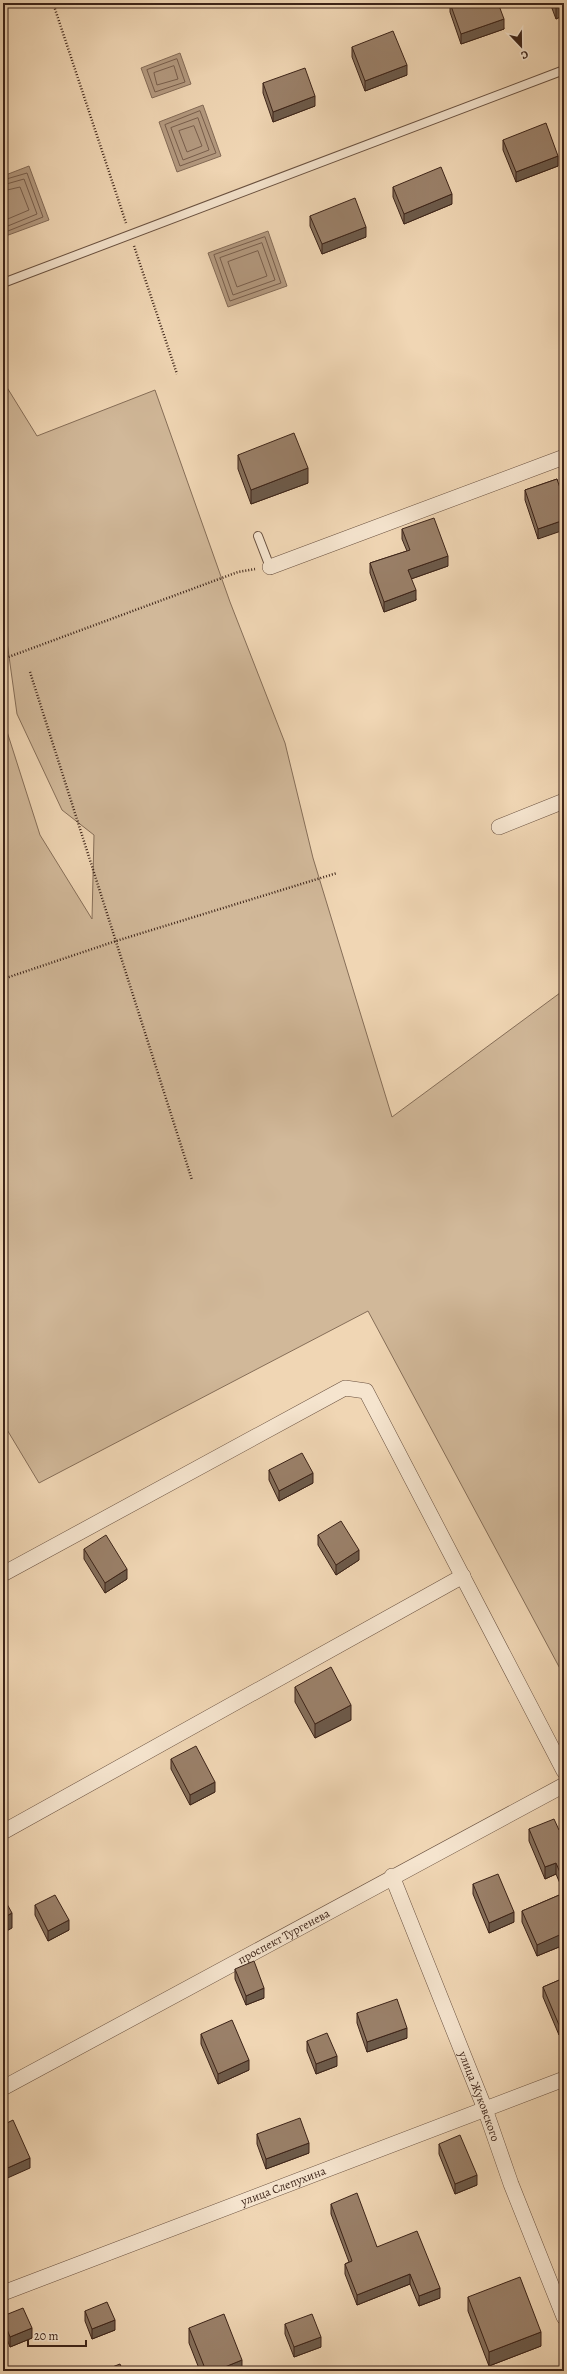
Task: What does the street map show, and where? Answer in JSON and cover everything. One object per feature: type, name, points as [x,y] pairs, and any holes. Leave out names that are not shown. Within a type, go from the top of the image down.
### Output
[{"type":"street","points":[[270,567],[564,457]]},
{"type":"street","points":[[499,827],[564,801]]},
{"type":"street","points":[[3,1574],[345,1388],[366,1391],[564,1771]]},
{"type":"street","points":[[3,1832],[463,1576]]},
{"type":"street","name":"проспект Тургенева","points":[[3,2088],[392,1876],[564,1785]]},
{"type":"street","name":"улица Жуковского","points":[[392,1876],[485,2109],[511,2184],[564,2317]]},
{"type":"street","name":"улица Слепухина","points":[[3,2293],[564,2079]]},
{"type":"lane","points":[[3,283],[564,70]]},
{"type":"lane","points":[[258,536],[270,567]]},
{"type":"path","points":[[53,3],[177,374]]},
{"type":"path","points":[[3,659],[238,572],[270,567]]},
{"type":"path","points":[[30,672],[192,1180]]},
{"type":"path","points":[[3,978],[116,941],[337,873]]},
{"type":"shaded area","points":[[3,381],[37,436],[155,390],[230,602],[285,743],[313,858],[392,1117],[564,990],[564,1676],[368,1311],[39,1483],[3,1423],[3,719],[40,835],[92,919],[94,835],[62,810],[17,714],[3,613]]},
{"type":"water","points":[[180,53],[191,84],[152,98],[141,68]]},
{"type":"water","points":[[203,105],[221,156],[177,172],[159,122]]},
{"type":"water","points":[[29,166],[49,220],[3,237],[3,176]]},
{"type":"water","points":[[268,231],[287,286],[228,307],[208,253]]},
{"type":"building","points":[[450,3],[498,3],[504,19],[461,34]]},
{"type":"building","points":[[393,31],[407,65],[365,81],[352,47]]},
{"type":"building","points":[[305,68],[315,96],[273,112],[263,83]]},
{"type":"building","points":[[546,123],[558,156],[516,172],[503,140]]},
{"type":"building","points":[[441,167],[452,194],[404,214],[393,187]]},
{"type":"building","points":[[355,198],[366,227],[322,244],[310,216]]},
{"type":"building","points":[[294,433],[308,468],[251,490],[238,455]]},
{"type":"building","points":[[557,479],[564,500],[564,520],[538,529],[525,490]]},
{"type":"building","points":[[434,518],[448,556],[408,570],[416,590],[384,602],[370,563],[410,550],[402,529]]},
{"type":"building","points":[[302,1453],[313,1473],[279,1491],[269,1470]]},
{"type":"building","points":[[341,1521],[359,1550],[336,1565],[318,1535]]},
{"type":"building","points":[[106,1535],[127,1569],[105,1583],[84,1549]]},
{"type":"building","points":[[331,1667],[351,1705],[315,1724],[295,1687]]},
{"type":"building","points":[[196,1746],[215,1782],[190,1795],[171,1759]]},
{"type":"building","points":[[554,1819],[559,1830],[564,1828],[564,1882],[556,1863],[545,1867],[529,1829]]},
{"type":"building","points":[[498,1874],[514,1912],[489,1923],[473,1884]]},
{"type":"building","points":[[564,1893],[564,1933],[537,1945],[522,1911]]},
{"type":"building","points":[[55,1895],[69,1920],[48,1931],[35,1905]]},
{"type":"building","points":[[3,1897],[12,1913],[3,1918]]},
{"type":"building","points":[[254,1961],[264,1988],[246,1996],[235,1969]]},
{"type":"building","points":[[564,1978],[564,2023],[559,2025],[543,1987]]},
{"type":"building","points":[[397,1999],[407,2028],[367,2042],[357,2013]]},
{"type":"building","points":[[232,2020],[249,2060],[218,2074],[201,2034]]},
{"type":"building","points":[[327,2033],[337,2056],[316,2064],[307,2041]]},
{"type":"building","points":[[300,2118],[309,2143],[266,2159],[257,2134]]},
{"type":"building","points":[[13,2120],[30,2158],[3,2170],[3,2125]]},
{"type":"building","points":[[460,2135],[477,2175],[455,2184],[439,2144]]},
{"type":"building","points":[[357,2193],[377,2247],[417,2231],[440,2288],[419,2296],[410,2274],[357,2295],[345,2264],[352,2261],[331,2204]]},
{"type":"building","points":[[520,2277],[541,2332],[489,2352],[468,2297]]},
{"type":"building","points":[[107,2302],[115,2320],[92,2329],[85,2311]]},
{"type":"building","points":[[23,2308],[32,2328],[10,2337],[3,2316]]},
{"type":"building","points":[[224,2314],[242,2360],[215,2371],[206,2371],[189,2328]]},
{"type":"building","points":[[312,2314],[321,2337],[294,2347],[285,2324]]},
{"type":"building","points":[[120,2364],[123,2371],[102,2371]]}]
